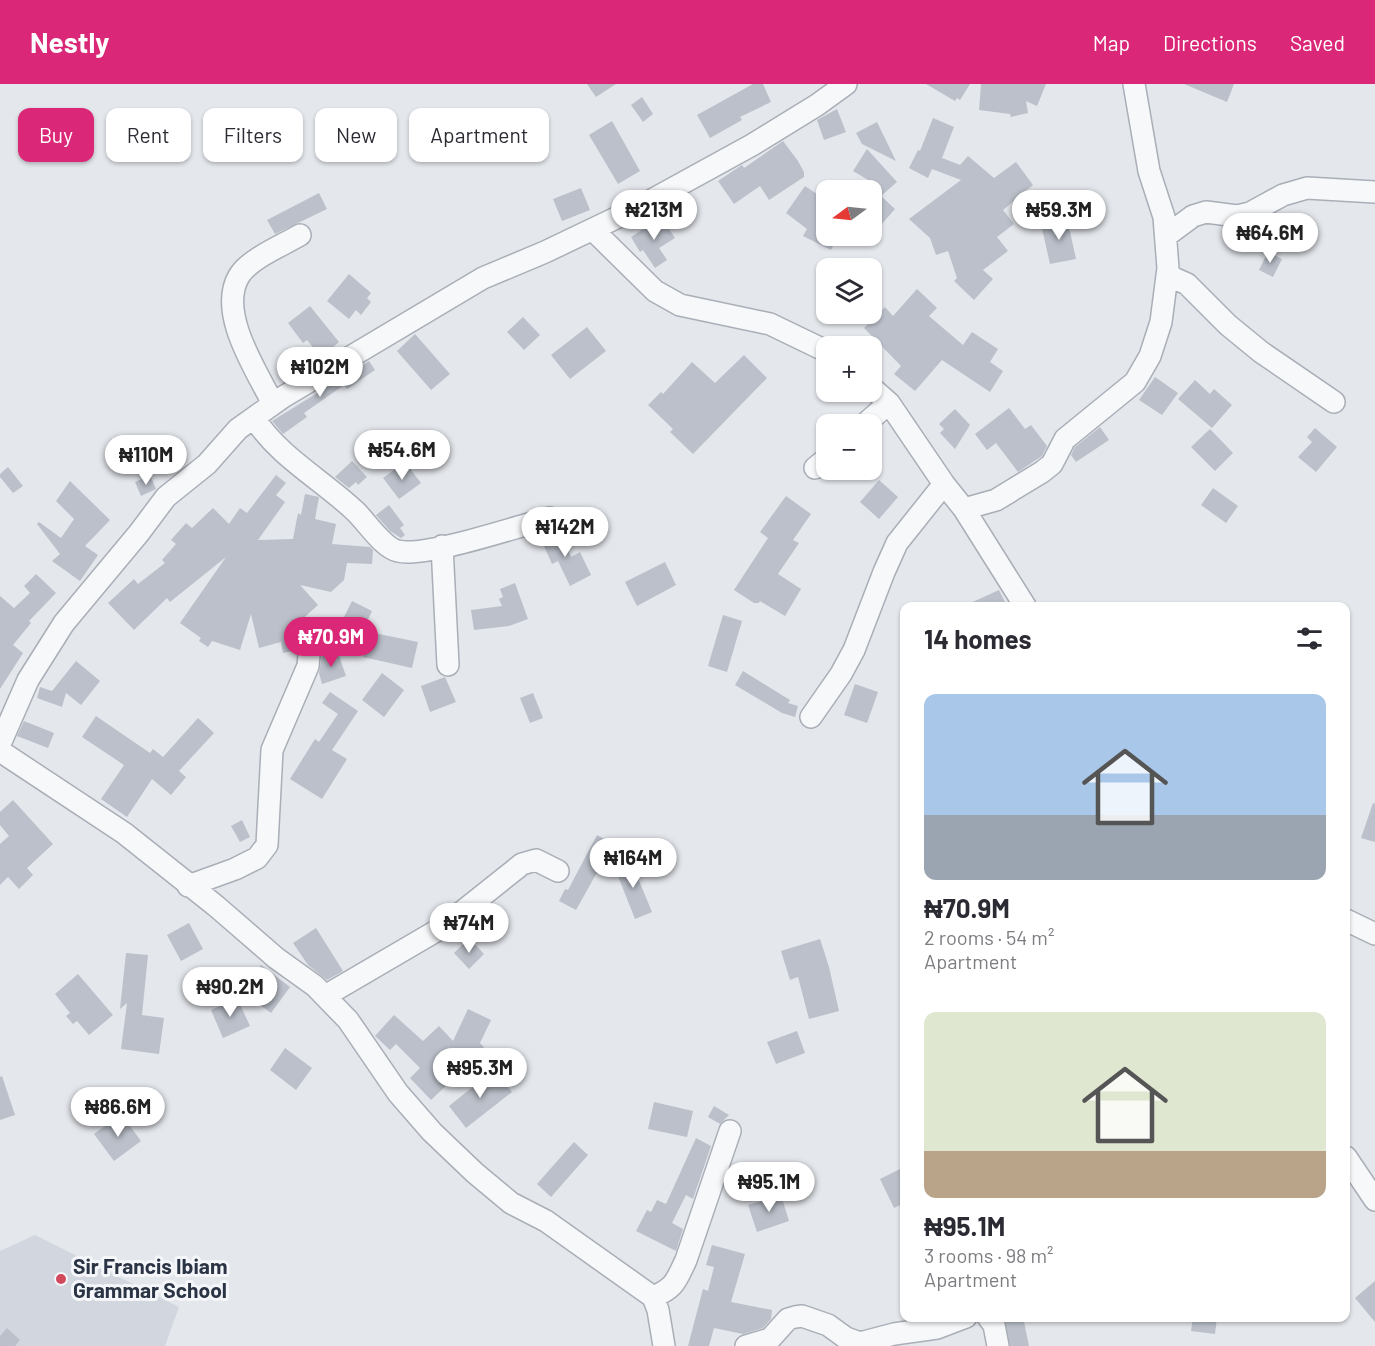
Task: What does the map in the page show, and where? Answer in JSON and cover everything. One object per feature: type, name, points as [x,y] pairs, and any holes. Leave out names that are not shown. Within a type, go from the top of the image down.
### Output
[{"type":"street","points":[[0,744],[28,680],[64,623],[140,533],[166,497],[207,464],[238,429],[273,404],[483,278],[593,230],[752,145],[817,105],[846,84]]},
{"type":"street","points":[[964,509],[996,500],[1052,464],[1065,439],[1135,382],[1150,356],[1161,322],[1167,275],[1166,236],[1164,217],[1149,171],[1134,84]]},
{"type":"street","points":[[1166,236],[1193,216],[1206,212],[1237,216],[1250,213],[1283,195],[1307,189],[1375,192]]},
{"type":"street","points":[[593,230],[655,291],[680,305],[770,324],[816,346]]},
{"type":"street","points":[[273,404],[238,334],[232,298],[238,276],[250,264],[300,235]]},
{"type":"street","points":[[1167,275],[1187,284],[1236,332],[1334,402]]},
{"type":"street","points":[[882,397],[889,403],[944,484],[964,509],[1022,602]]},
{"type":"street","points":[[876,414],[889,403]]},
{"type":"street","points":[[254,418],[273,444],[355,511],[395,551],[406,552],[442,546],[550,518]]},
{"type":"street","points":[[811,717],[841,674],[854,650],[897,543],[944,484]]},
{"type":"street","points":[[442,546],[448,664]]},
{"type":"street","points":[[188,886],[235,869],[257,858],[267,845],[272,750],[278,730],[308,666],[311,634]]},
{"type":"street","points":[[0,751],[124,833],[216,906],[276,958],[315,986],[348,1020],[398,1093],[432,1132],[475,1173],[511,1203],[546,1221],[653,1297],[658,1310],[664,1346]]},
{"type":"street","points":[[325,996],[443,927],[522,864],[536,860],[558,871]]},
{"type":"street","points":[[1350,922],[1375,934]]},
{"type":"street","points":[[653,1297],[669,1291],[686,1260],[730,1131]]},
{"type":"street","points":[[1350,1163],[1375,1200]]},
{"type":"street","points":[[746,1346],[770,1339],[788,1319],[802,1316],[828,1325],[846,1338],[860,1343],[894,1334],[937,1328],[953,1322]]},
{"type":"street","points":[[991,1322],[998,1346]]},
{"type":"shaded area","name":"Sir Francis Ibiam Grammar School","points":[[35,1235],[179,1307],[165,1346],[0,1346],[0,1251]]},
{"type":"building","points":[[587,84],[616,84],[596,97]]},
{"type":"building","points":[[753,84],[763,84],[771,102],[740,117],[742,120],[710,138],[697,115]]},
{"type":"building","points":[[926,84],[970,84],[960,100],[957,98],[955,101]]},
{"type":"building","points":[[981,84],[1046,84],[1037,106],[1026,101],[1028,113],[1011,117],[1010,114],[979,110]]},
{"type":"building","points":[[1184,84],[1234,84],[1227,102]]},
{"type":"building","points":[[642,97],[653,114],[643,122],[631,105]]},
{"type":"building","points":[[837,109],[846,132],[824,140],[817,120]]},
{"type":"building","points":[[933,118],[954,127],[942,158],[960,165],[968,156],[994,178],[1016,162],[1033,185],[1003,210],[1014,224],[997,237],[1008,251],[983,270],[993,279],[974,300],[954,281],[957,278],[948,251],[936,255],[930,238],[909,219],[961,180],[932,169],[928,178],[909,168],[918,150],[920,151]]},
{"type":"building","points":[[612,121],[640,171],[618,184],[589,135]]},
{"type":"building","points":[[877,122],[896,161],[862,144],[856,133]]},
{"type":"building","points":[[783,141],[798,161],[804,177],[769,200],[760,186],[734,204],[718,181],[742,165],[744,168]]},
{"type":"building","points":[[867,149],[897,182],[882,195],[882,180],[868,180],[853,171]]},
{"type":"building","points":[[805,186],[816,193],[816,242],[803,236],[807,229],[786,213]]},
{"type":"building","points":[[581,188],[590,210],[562,221],[553,199]]},
{"type":"building","points":[[319,193],[327,209],[275,234],[267,220]]},
{"type":"building","points":[[882,197],[895,209],[882,224]]},
{"type":"building","points":[[661,217],[675,238],[659,248],[667,260],[655,268],[643,250],[640,252],[631,237]]},
{"type":"building","points":[[1067,218],[1076,259],[1050,264],[1041,224]]},
{"type":"building","points":[[1268,252],[1282,259],[1273,277],[1259,270]]},
{"type":"building","points":[[349,274],[371,293],[367,298],[371,302],[361,315],[356,310],[349,319],[327,301]]},
{"type":"building","points":[[917,289],[937,308],[929,316],[963,345],[972,332],[998,349],[990,362],[1003,371],[990,392],[942,360],[915,391],[894,374],[901,366],[882,346],[882,336],[872,336],[864,328],[868,324],[882,324],[882,310],[885,307],[893,316]]},
{"type":"building","points":[[310,306],[339,342],[321,357],[307,340],[303,343],[288,323]]},
{"type":"building","points":[[523,317],[540,335],[524,350],[507,332]]},
{"type":"building","points":[[587,327],[606,351],[570,379],[551,355]]},
{"type":"building","points":[[415,334],[450,374],[431,390],[397,351]]},
{"type":"building","points":[[744,355],[767,378],[693,454],[670,432],[673,429],[648,405],[661,392],[663,394],[692,362],[715,383]]},
{"type":"building","points":[[369,361],[375,370],[347,389],[344,385],[304,413],[307,417],[283,434],[272,421]]},
{"type":"building","points":[[1155,377],[1178,393],[1162,415],[1139,400]]},
{"type":"building","points":[[1195,380],[1210,394],[1214,389],[1232,405],[1212,428],[1178,399]]},
{"type":"building","points":[[1009,408],[1025,429],[1031,425],[1047,446],[1042,456],[1018,472],[996,443],[987,450],[975,434]]},
{"type":"building","points":[[955,409],[970,425],[955,449],[940,433],[944,429],[939,424]]},
{"type":"building","points":[[1100,427],[1109,440],[1076,462],[1071,455],[1075,447]]},
{"type":"building","points":[[1315,428],[1337,447],[1316,472],[1298,457],[1312,442],[1307,437]]},
{"type":"building","points":[[1210,429],[1233,453],[1215,471],[1191,447]]},
{"type":"building","points":[[352,461],[367,477],[358,485],[356,482],[349,488],[335,477]]},
{"type":"building","points":[[405,462],[421,483],[399,499],[383,478]]},
{"type":"building","points":[[8,467],[23,486],[13,493],[0,477],[0,474]]},
{"type":"building","points":[[150,475],[156,489],[141,496],[135,482]]},
{"type":"building","points":[[276,475],[286,483],[276,495],[285,502],[258,540],[293,539],[298,513],[301,515],[305,494],[319,497],[315,519],[336,524],[332,544],[370,547],[373,550],[372,564],[347,563],[344,580],[331,592],[300,585],[318,605],[296,625],[294,624],[298,641],[297,650],[283,653],[281,642],[259,648],[251,614],[240,650],[212,641],[208,647],[199,641],[201,638],[180,623],[226,557],[170,602],[167,598],[134,630],[108,603],[134,579],[138,584],[165,563],[162,560],[176,544],[171,540],[186,523],[192,528],[213,508],[229,524],[240,508],[247,513]]},
{"type":"building","points":[[879,480],[898,497],[879,519],[860,502]]},
{"type":"building","points":[[70,481],[110,520],[85,546],[98,555],[80,581],[52,561],[60,554],[37,524],[39,522],[61,538],[74,519],[56,501]]},
{"type":"building","points":[[1213,488],[1238,506],[1226,523],[1201,505]]},
{"type":"building","points":[[786,496],[811,514],[793,540],[799,543],[778,574],[801,589],[785,616],[760,601],[754,603],[734,590],[768,538],[760,532]]},
{"type":"building","points":[[389,505],[404,525],[400,528],[405,535],[401,538],[390,531],[376,515]]},
{"type":"building","points":[[559,529],[571,557],[580,552],[591,575],[570,586],[558,561],[552,564],[540,537]]},
{"type":"building","points":[[665,562],[676,585],[637,606],[625,582]]},
{"type":"building","points":[[36,574],[56,593],[29,621],[31,623],[13,645],[23,653],[0,689],[0,596],[14,608],[30,593],[24,586]]},
{"type":"building","points":[[515,583],[528,619],[509,626],[474,630],[471,610],[502,606],[499,599],[503,597],[500,589]]},
{"type":"building","points":[[999,590],[1005,602],[973,602]]},
{"type":"building","points":[[352,601],[372,611],[362,633],[341,623]]},
{"type":"building","points":[[723,615],[742,621],[727,672],[708,666]]},
{"type":"building","points":[[328,621],[348,631],[340,646],[323,638],[323,630]]},
{"type":"building","points":[[369,632],[418,642],[412,668],[363,657]]},
{"type":"building","points":[[337,650],[346,676],[322,684],[319,673],[322,655]]},
{"type":"building","points":[[76,661],[100,681],[81,705],[66,693],[62,707],[37,698],[40,687],[52,691]]},
{"type":"building","points":[[743,671],[790,700],[788,703],[798,706],[795,717],[782,713],[735,685]]},
{"type":"building","points":[[382,673],[404,690],[384,717],[362,700]]},
{"type":"building","points":[[445,677],[456,702],[430,712],[421,686]]},
{"type":"building","points":[[855,684],[878,692],[867,723],[844,715]]},
{"type":"building","points":[[330,692],[358,711],[332,750],[347,759],[322,799],[290,779],[315,739],[319,742],[338,714],[322,703]]},
{"type":"building","points":[[533,693],[543,718],[530,723],[520,698]]},
{"type":"building","points":[[96,716],[150,753],[153,749],[163,757],[198,718],[214,733],[179,771],[186,777],[171,795],[152,779],[127,817],[101,799],[124,765],[82,737]]},
{"type":"building","points":[[24,721],[54,733],[48,748],[17,736]]},
{"type":"building","points":[[13,800],[53,844],[27,868],[33,875],[19,889],[8,877],[0,885],[0,844],[9,836],[0,825],[0,812]]},
{"type":"building","points":[[1373,803],[1375,804],[1375,842],[1361,838]]},
{"type":"building","points":[[242,820],[250,837],[240,842],[231,826]]},
{"type":"building","points":[[597,835],[613,844],[576,910],[559,901],[565,889],[568,890]]},
{"type":"building","points":[[630,859],[652,912],[635,919],[614,866]]},
{"type":"building","points":[[189,923],[203,949],[181,961],[167,935]]},
{"type":"building","points":[[316,928],[343,971],[327,980],[308,965],[293,943]]},
{"type":"building","points":[[469,938],[484,954],[469,969],[454,953]]},
{"type":"building","points":[[820,939],[839,1011],[809,1019],[798,977],[790,980],[781,951]]},
{"type":"building","points":[[126,953],[148,955],[142,1015],[164,1018],[159,1054],[121,1049],[127,1003],[120,1009]]},
{"type":"building","points":[[261,965],[290,987],[271,1013],[241,991]]},
{"type":"building","points":[[78,974],[113,1015],[89,1035],[77,1021],[73,1024],[66,1016],[70,1013],[55,994]]},
{"type":"building","points":[[237,998],[250,1026],[223,1038],[211,1010]]},
{"type":"building","points":[[468,1009],[491,1020],[480,1043],[484,1047],[431,1100],[410,1078],[420,1068],[396,1044],[390,1050],[375,1036],[394,1015],[423,1041],[439,1026],[453,1041]]},
{"type":"building","points":[[797,1031],[805,1053],[776,1064],[767,1042]]},
{"type":"building","points":[[285,1048],[312,1068],[296,1090],[270,1070]]},
{"type":"building","points":[[494,1070],[512,1092],[466,1128],[449,1106]]},
{"type":"building","points":[[2,1076],[15,1115],[0,1120],[0,1077]]},
{"type":"building","points":[[654,1102],[693,1111],[687,1137],[648,1129]]},
{"type":"building","points":[[714,1106],[729,1115],[720,1124],[708,1117]]},
{"type":"building","points":[[121,1114],[141,1141],[114,1161],[94,1134]]},
{"type":"building","points":[[696,1138],[711,1146],[693,1199],[686,1195],[672,1223],[683,1229],[676,1251],[636,1231],[647,1210],[651,1212],[657,1200],[666,1204]]},
{"type":"building","points":[[574,1142],[588,1155],[551,1197],[537,1184]]},
{"type":"building","points":[[900,1169],[900,1205],[894,1208],[880,1179]]},
{"type":"building","points":[[781,1195],[789,1221],[757,1232],[748,1205]]},
{"type":"building","points":[[712,1245],[745,1254],[731,1302],[772,1310],[771,1319],[763,1328],[743,1334],[714,1328],[709,1346],[688,1346],[703,1289],[708,1291],[714,1267],[706,1265]]},
{"type":"building","points":[[1375,1281],[1375,1322],[1355,1298]]},
{"type":"building","points":[[1005,1322],[1024,1322],[1029,1346],[1010,1346]]},
{"type":"building","points":[[1192,1322],[1216,1322],[1215,1334],[1191,1331]]},
{"type":"building","points":[[7,1328],[20,1340],[15,1346],[0,1346],[0,1336]]},
{"type":"place","name":"Sir Francis Ibiam Grammar School","points":[[61,1279]]}]
